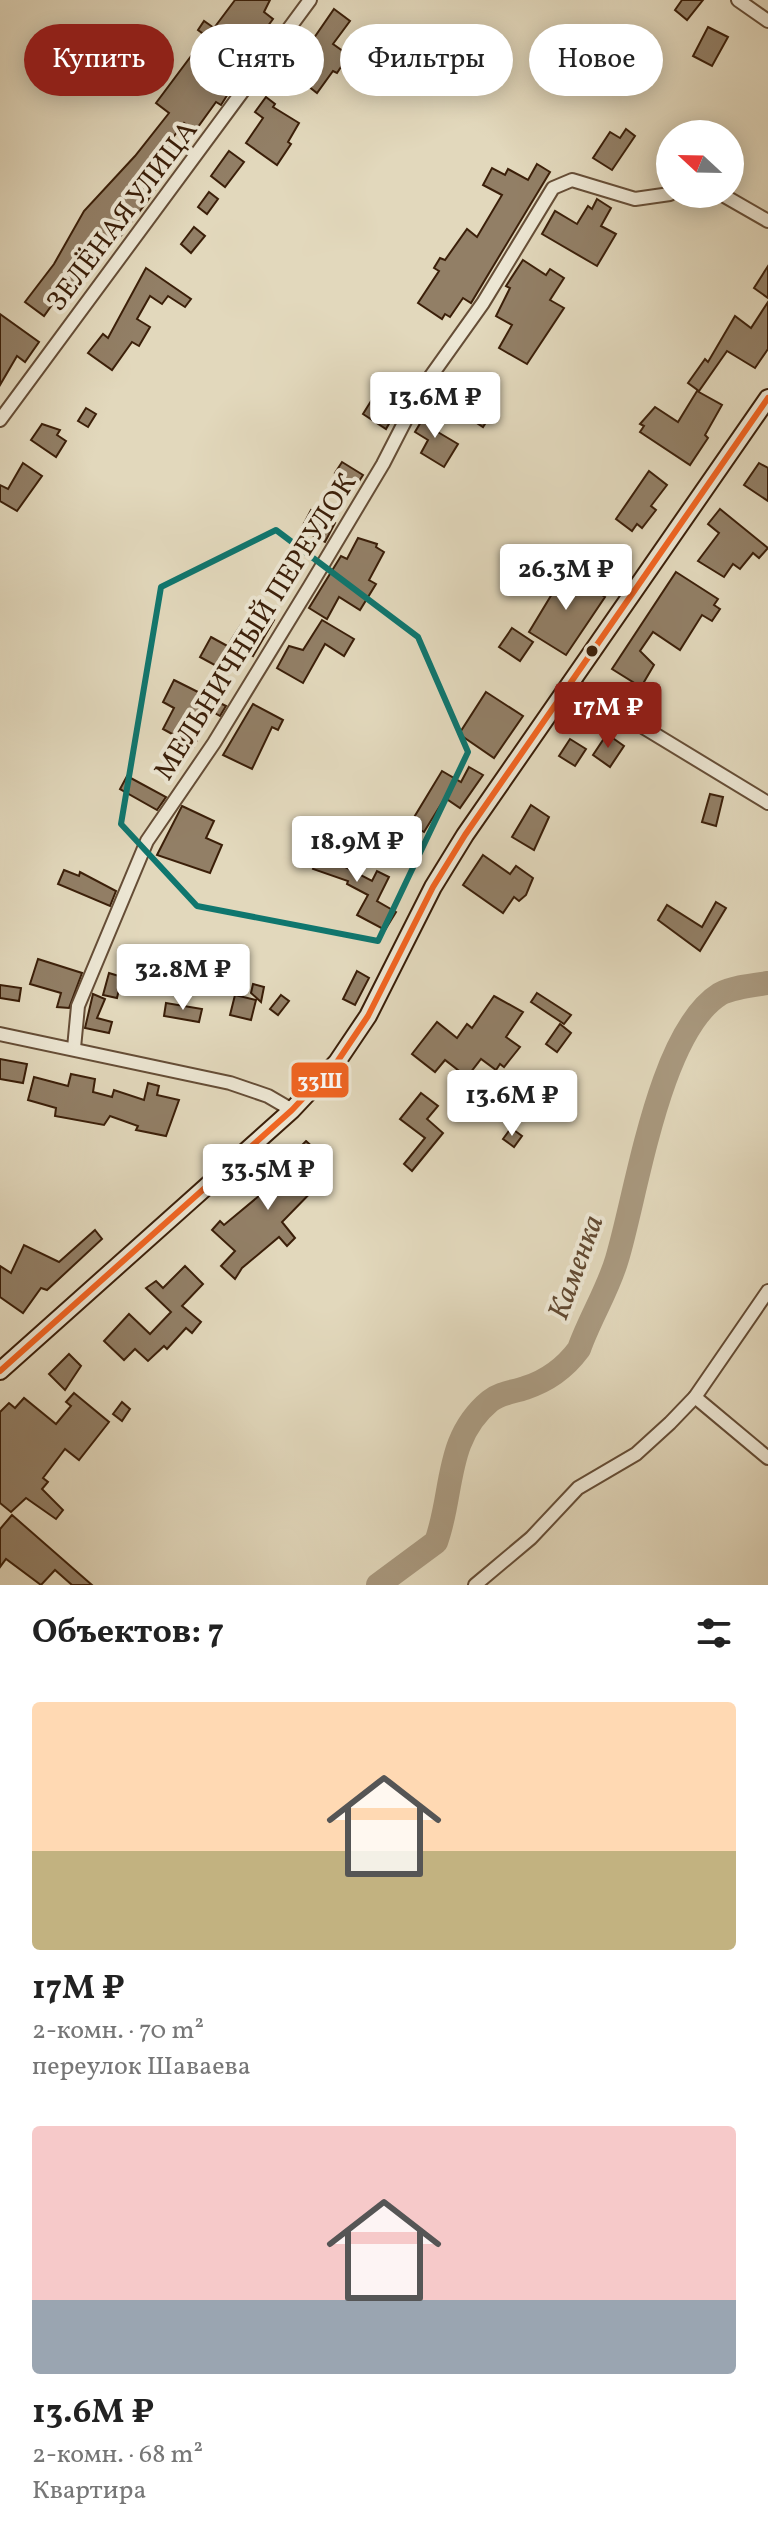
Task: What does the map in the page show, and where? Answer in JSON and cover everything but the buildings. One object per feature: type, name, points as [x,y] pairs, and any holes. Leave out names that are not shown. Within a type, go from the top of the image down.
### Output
[{"type":"street","name":"ЗЕЛЁНАЯ УЛИЦА","points":[[0,420],[310,0]]},
{"type":"street","points":[[738,0],[768,21]]},
{"type":"street","name":"МЕЛЬНИЧНЫЙ ПЕРЕУЛОК","points":[[74,1048],[78,1006],[147,841],[214,743],[310,586],[383,464],[421,390],[483,303],[553,188],[572,180],[635,199],[656,196]]},
{"type":"street","points":[[744,207],[768,221]]},
{"type":"street","points":[[0,1371],[292,1110],[337,1062],[358,1032],[442,873],[569,682],[768,398]]},
{"type":"street","points":[[569,682],[768,803]]},
{"type":"street","points":[[0,1034],[249,1088],[292,1110]]},
{"type":"street","points":[[475,1585],[531,1538],[578,1488],[636,1454],[695,1397],[768,1291]]},
{"type":"street","points":[[695,1397],[768,1458]]},
{"type":"highlighted area","points":[[276,530],[418,637],[468,752],[378,941],[197,906],[121,824],[161,587]]},
{"type":"waterway","name":"Каменка","points":[[378,1585],[436,1542],[457,1449],[475,1416],[494,1398],[548,1378],[579,1349],[617,1259],[642,1156],[666,1077],[681,1042],[699,1014],[720,994],[768,983]]},
{"type":"transit line","name":"33Ш","points":[[0,1371],[292,1110],[337,1062],[368,1016],[433,887],[465,835],[768,398]]}]
